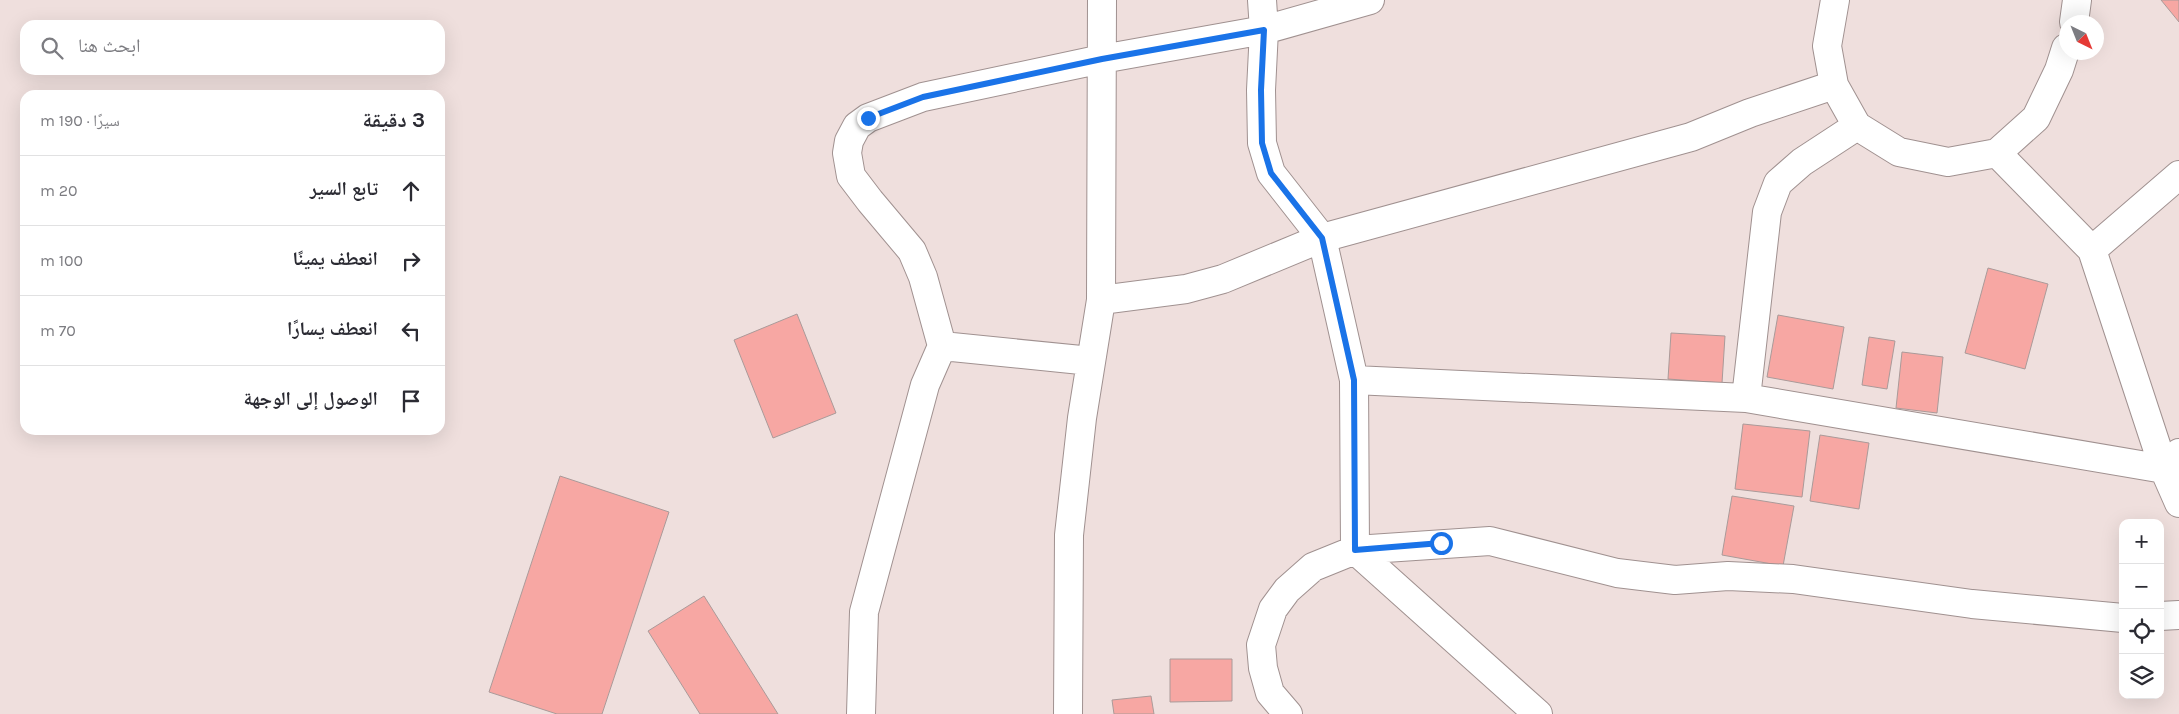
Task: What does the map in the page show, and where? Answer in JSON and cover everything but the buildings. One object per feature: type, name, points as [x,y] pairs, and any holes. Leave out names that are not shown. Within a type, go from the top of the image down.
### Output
[{"type":"street","points":[[1068,714],[1070,535],[1082,418],[1101,300],[1102,0]]},
{"type":"street","points":[[1262,0],[1264,30],[1261,90],[1262,143],[1271,173],[1322,238],[1354,380],[1355,550],[1538,714]]},
{"type":"street","points":[[861,714],[864,612],[925,385],[942,346],[923,277],[912,251],[851,176],[847,153],[849,141],[857,126],[868,118],[923,97],[1102,59],[1264,30],[1370,0]]},
{"type":"street","points":[[1835,0],[1827,46],[1834,84],[1857,126],[1899,152],[1948,162],[1997,153],[2036,118],[2062,60]]},
{"type":"street","points":[[2077,0],[2077,15]]},
{"type":"street","points":[[1101,300],[1186,288],[1223,279],[1322,238],[1691,137],[1750,113],[1834,84]]},
{"type":"street","points":[[1746,398],[1767,212],[1778,183],[1802,162],[1857,126]]},
{"type":"street","points":[[1997,153],[2092,250],[2172,461],[2179,503]]},
{"type":"street","points":[[2092,250],[2179,175]]},
{"type":"street","points":[[942,346],[1091,361]]},
{"type":"street","points":[[1354,380],[1746,398],[2172,461]]},
{"type":"street","points":[[1288,714],[1270,693],[1263,668],[1261,645],[1273,610],[1287,590],[1313,567],[1355,550],[1490,541],[1617,573],[1675,580],[1728,576],[1793,580],[1972,604],[2119,618]]},
{"type":"street","points":[[2164,616],[2179,615]]},
{"type":"route","points":[[868,118],[923,97],[1102,59],[1264,30],[1261,90],[1262,143],[1271,173],[1322,238],[1354,380],[1355,550],[1441,543]]}]
